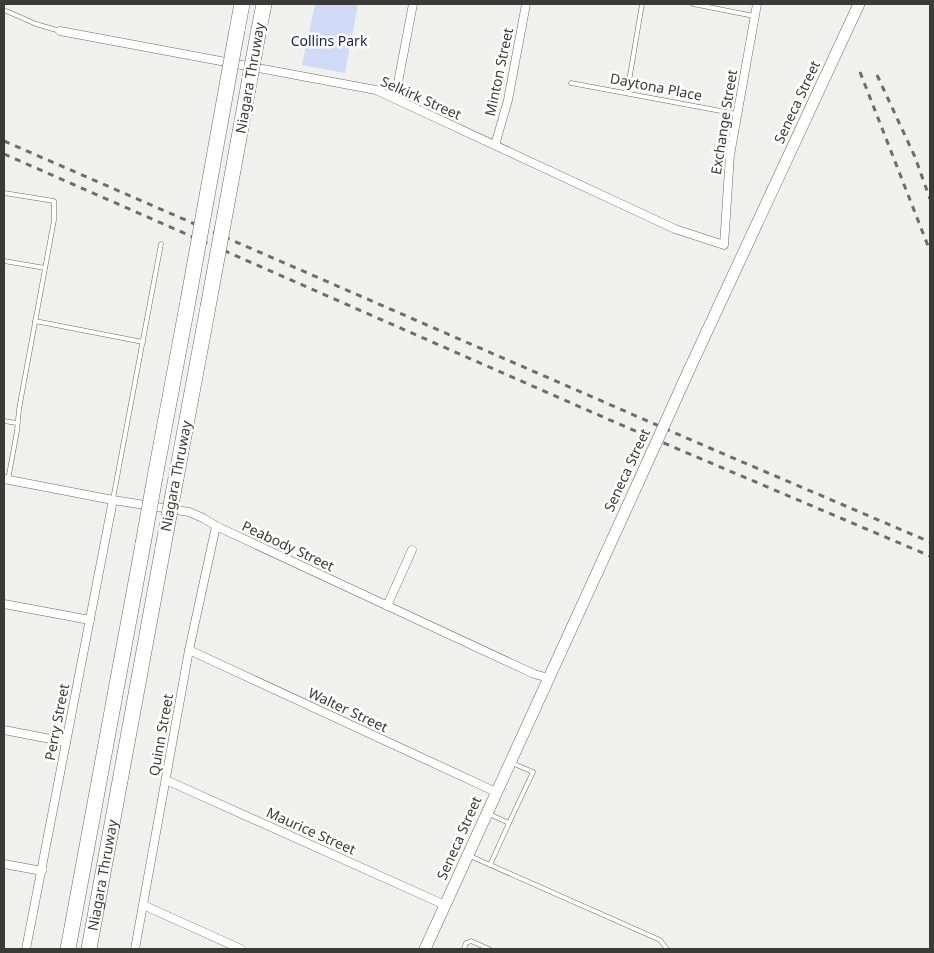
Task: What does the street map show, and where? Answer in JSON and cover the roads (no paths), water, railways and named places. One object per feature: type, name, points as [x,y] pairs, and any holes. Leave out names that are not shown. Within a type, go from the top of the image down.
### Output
[{"type":"highway","points":[[236,4],[238,25]]},
{"type":"highway","name":"Niagara Thruway","points":[[68,949],[242,4]]},
{"type":"highway","name":"Niagara Thruway","points":[[89,949],[264,4]]},
{"type":"main road","name":"Seneca Street","points":[[425,949],[689,370],[859,4]]},
{"type":"street","points":[[395,98],[413,4]]},
{"type":"street","name":"Minton Street","points":[[495,145],[508,100],[526,4]]},
{"type":"street","name":"Exchange Street","points":[[724,245],[730,155],[757,4]]},
{"type":"street","name":"Selkirk Street","points":[[60,31],[376,90],[675,229],[724,245]]},
{"type":"street","name":"Peabody Street","points":[[6,480],[189,512],[534,674],[549,678]]},
{"type":"street","name":"Perry Street","points":[[26,949],[113,500]]},
{"type":"street","name":"Quinn Street","points":[[136,949],[189,650],[216,526]]},
{"type":"street","points":[[387,606],[412,550]]},
{"type":"street","points":[[4,604],[90,620]]},
{"type":"street","name":"Walter Street","points":[[189,650],[496,792]]},
{"type":"street","points":[[4,730],[66,742]]},
{"type":"street","name":"Maurice Street","points":[[166,780],[445,905]]},
{"type":"street","points":[[4,864],[42,871]]},
{"type":"street","points":[[144,905],[241,949]]},
{"type":"lane","points":[[628,93],[642,4]]},
{"type":"lane","points":[[693,4],[754,16]]},
{"type":"lane","points":[[4,10],[36,24],[60,31]]},
{"type":"lane","name":"Daytona Place","points":[[571,83],[737,114]]},
{"type":"lane","points":[[4,193],[54,201],[54,220],[6,480]]},
{"type":"lane","points":[[113,500],[161,244]]},
{"type":"lane","points":[[4,261],[45,268]]},
{"type":"lane","points":[[35,321],[143,342]]},
{"type":"lane","points":[[4,421],[17,423]]},
{"type":"lane","points":[[490,865],[533,772],[510,762]]},
{"type":"lane","points":[[487,813],[509,823]]},
{"type":"lane","points":[[468,855],[660,940],[667,949]]},
{"type":"lane","points":[[464,949],[466,943],[471,941],[489,949]]},
{"type":"railway","points":[[860,72],[930,251]]},
{"type":"railway","points":[[877,75],[915,157],[930,199]]},
{"type":"railway","points":[[4,141],[930,542]]},
{"type":"railway","points":[[4,154],[619,424],[930,556]]},
{"type":"park label","name":"Collins Park","points":[[329,41]]}]
